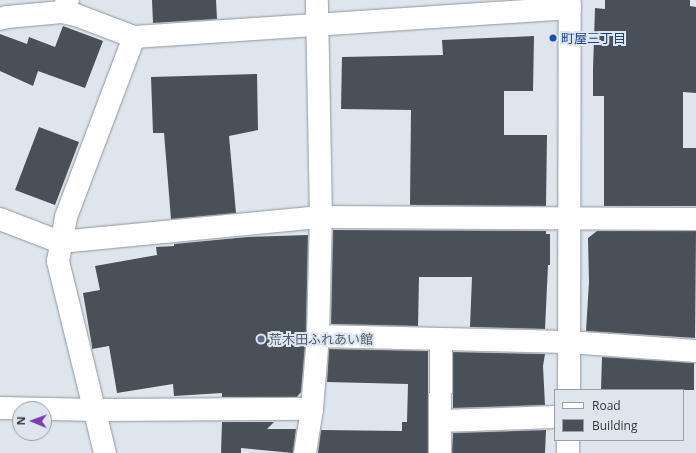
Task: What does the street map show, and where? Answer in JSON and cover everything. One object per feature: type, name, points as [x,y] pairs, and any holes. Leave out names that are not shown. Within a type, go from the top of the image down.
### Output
[{"type":"street","points":[[305,453],[312,409],[318,336],[322,217],[317,0]]},
{"type":"street","points":[[0,19],[65,6],[76,15],[134,37],[318,26],[570,4],[571,219],[568,342],[569,389]]},
{"type":"street","points":[[105,453],[96,410],[58,261],[60,242],[66,217],[134,37]]},
{"type":"street","points":[[0,219],[60,242],[322,217],[696,219]]},
{"type":"street","points":[[318,336],[568,342],[696,351]]},
{"type":"street","points":[[440,453],[441,339]]},
{"type":"street","points":[[0,408],[96,410],[312,409]]},
{"type":"street","points":[[440,422],[554,417]]},
{"type":"street","points":[[568,441],[568,453]]},
{"type":"building","points":[[152,0],[216,0],[217,19],[153,23]]},
{"type":"building","points":[[605,0],[690,0],[690,6],[696,7],[696,93],[683,92],[683,148],[696,148],[696,206],[604,206],[604,96],[593,96],[593,69],[595,8],[605,9]]},
{"type":"building","points":[[63,26],[103,41],[85,88],[38,71],[33,86],[0,71],[0,34],[27,44],[29,37],[55,47]]},
{"type":"building","points":[[534,36],[533,91],[504,91],[504,135],[547,135],[546,206],[410,205],[411,110],[341,109],[342,57],[443,55],[442,40]]},
{"type":"building","points":[[257,74],[258,130],[229,136],[236,213],[171,219],[164,133],[153,133],[151,77]]},
{"type":"building","points":[[39,127],[79,142],[55,205],[15,190]]},
{"type":"building","points":[[333,230],[546,231],[546,234],[550,234],[550,265],[548,265],[545,329],[470,327],[472,277],[419,277],[418,326],[331,324]]},
{"type":"building","points":[[597,231],[696,231],[695,338],[586,331],[589,282],[588,238]]},
{"type":"building","points":[[308,235],[306,335],[301,392],[297,397],[222,397],[222,393],[174,396],[173,384],[117,393],[109,346],[92,349],[83,293],[100,290],[95,266],[157,255],[156,247],[174,246],[174,244],[247,237]]},
{"type":"building","points":[[329,349],[428,351],[428,453],[318,453],[321,430],[402,431],[402,422],[407,422],[408,384],[327,382]]},
{"type":"building","points":[[453,352],[545,354],[543,366],[545,405],[453,408]]},
{"type":"building","points":[[602,357],[694,363],[694,390],[601,389]]},
{"type":"building","points":[[222,422],[274,422],[267,429],[296,429],[293,453],[241,448],[241,453],[221,453]]},
{"type":"building","points":[[546,430],[545,453],[452,453],[453,433]]},
{"type":"place","name":"町屋三丁目","points":[[553,38]]},
{"type":"place","name":"荒木田ふれあい館","points":[[261,339]]}]
